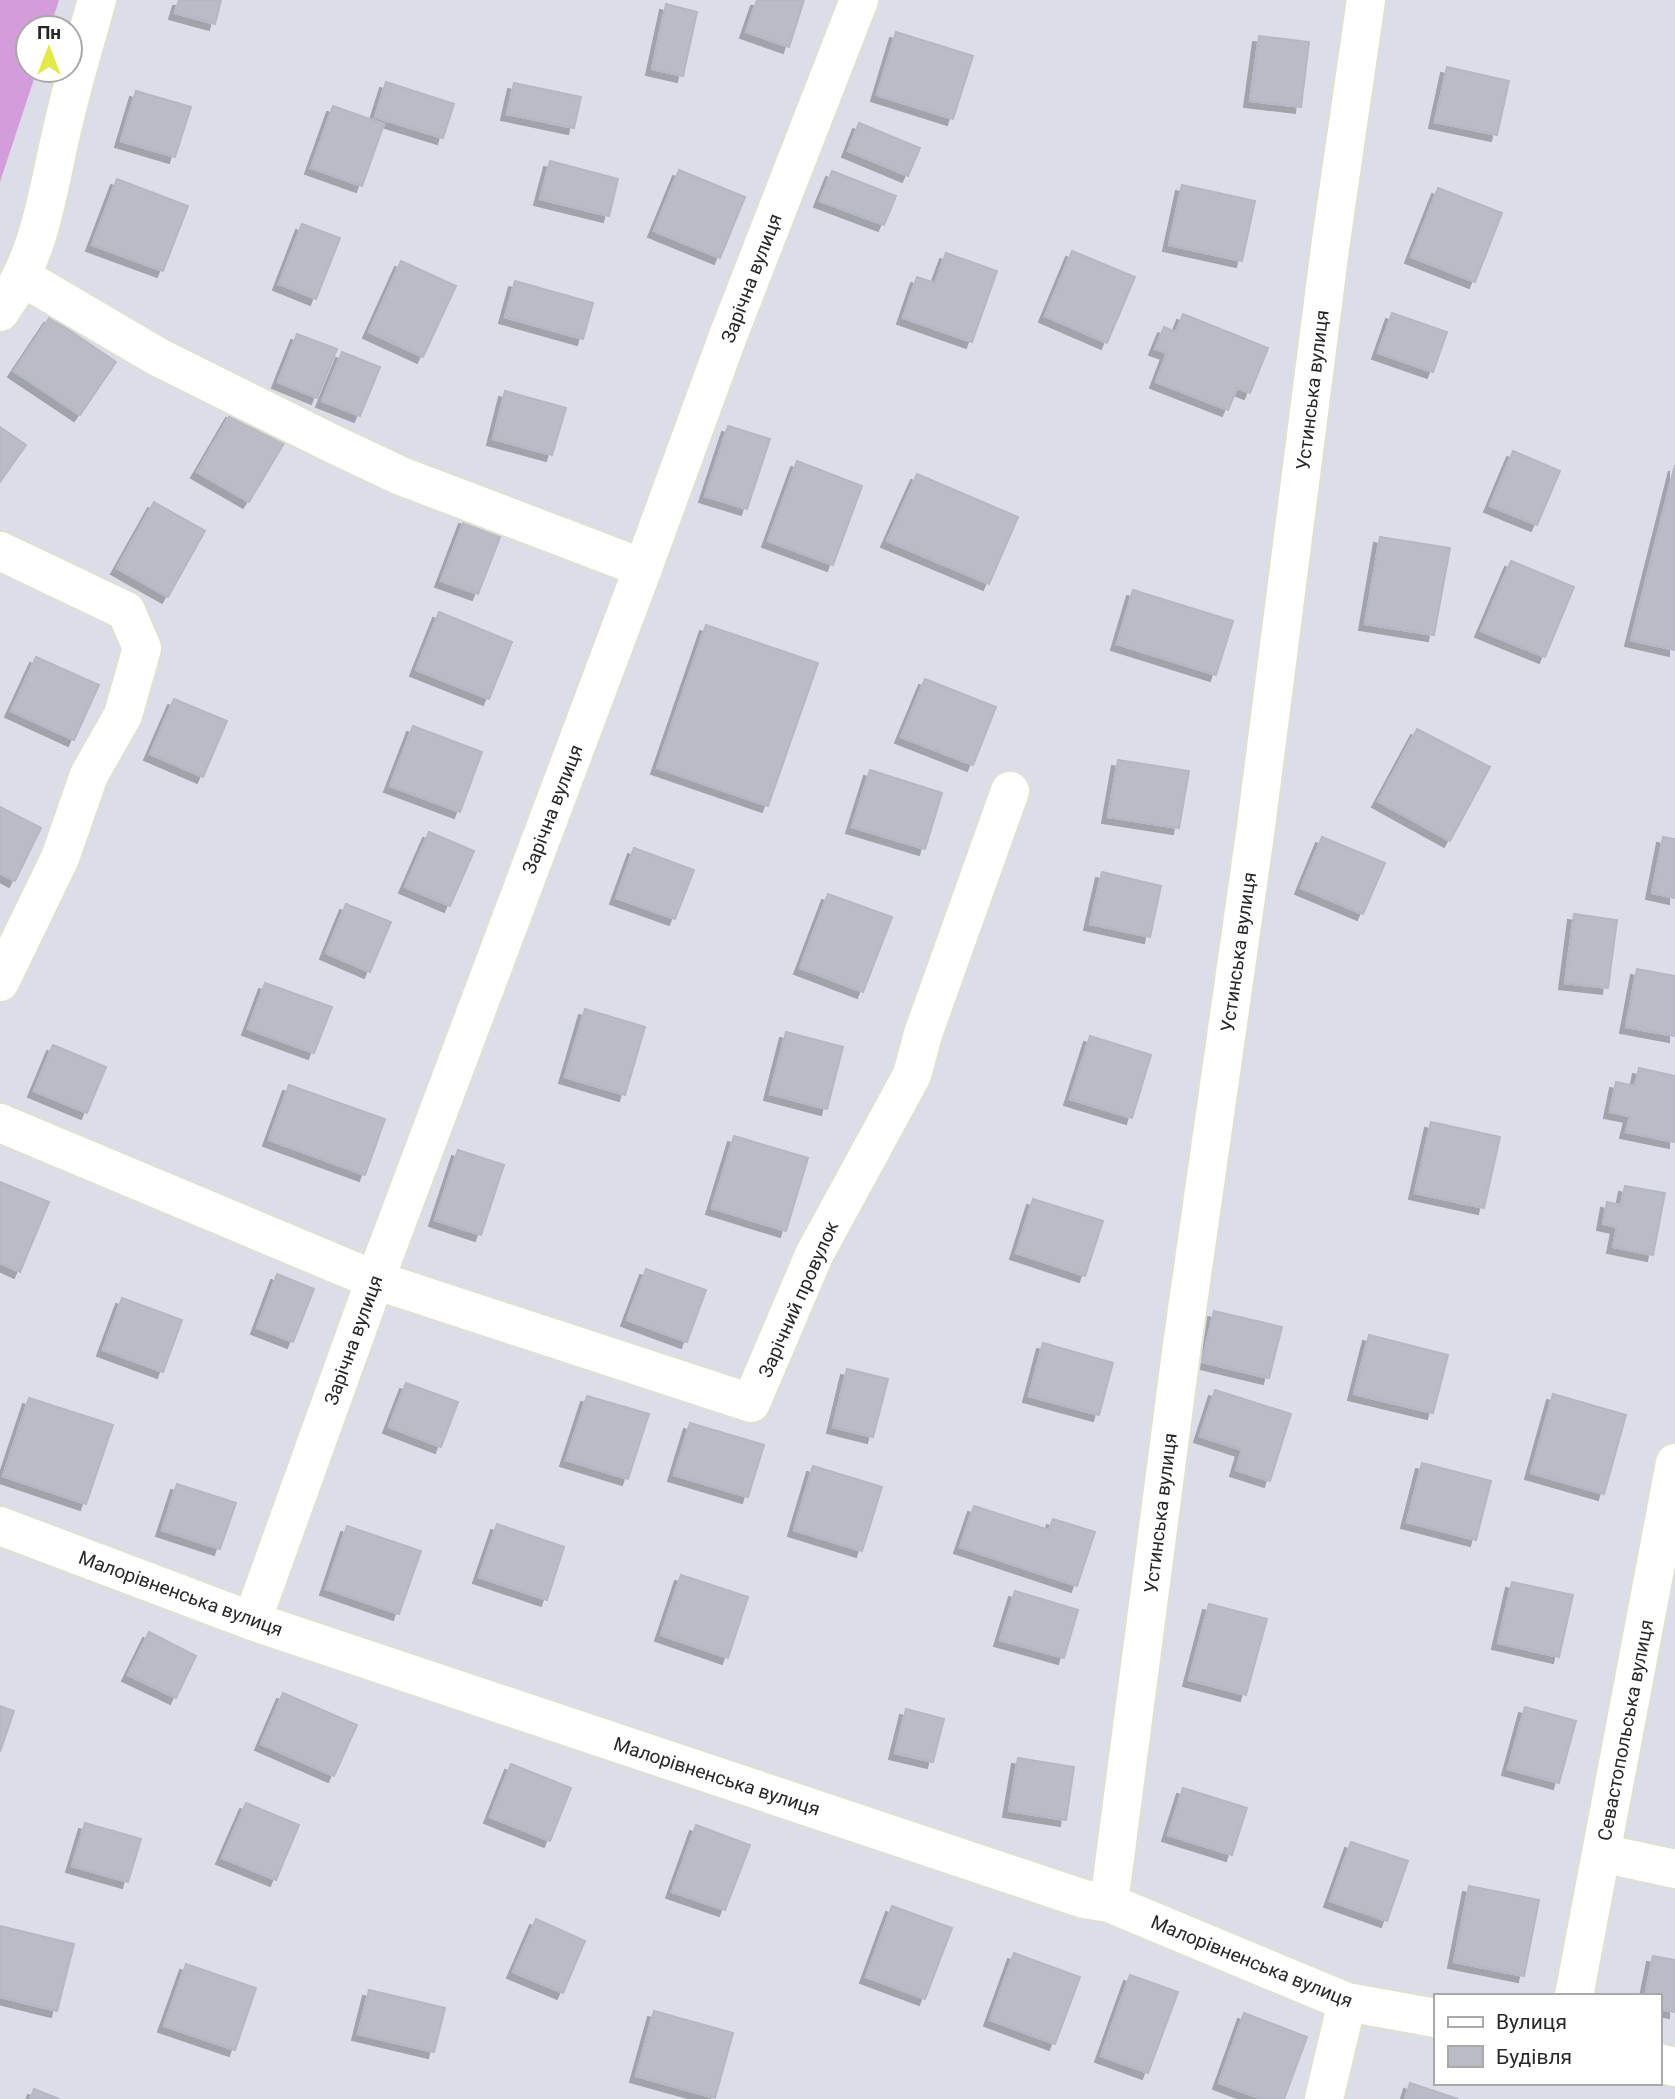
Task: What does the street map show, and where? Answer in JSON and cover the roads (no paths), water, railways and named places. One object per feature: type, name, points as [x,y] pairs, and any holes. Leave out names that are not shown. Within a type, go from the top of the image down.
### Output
[{"type":"street","points":[[0,312],[16,290],[40,234],[66,109],[97,0]]},
{"type":"street","name":"Зарічна вулиця","points":[[252,1620],[375,1280],[728,336],[859,0]]},
{"type":"street","name":"Устинська вулиця","points":[[1109,1903],[1182,1345],[1255,834],[1330,248],[1366,0]]},
{"type":"street","points":[[22,277],[158,357],[401,476],[643,568]]},
{"type":"street","points":[[0,551],[126,611],[142,648],[123,715],[89,775],[60,858],[0,982]]},
{"type":"street","name":"Зарічний провулок","points":[[375,1280],[751,1403],[814,1255],[912,1075],[923,1034],[1010,791]]},
{"type":"street","points":[[0,1123],[375,1280]]},
{"type":"street","name":"Севастопольська вулиця","points":[[1574,1994],[1675,1464]]},
{"type":"street","name":"Малорівненська вулиця","points":[[0,1526],[252,1620],[1084,1899],[1109,1903],[1347,2002],[1434,2018]]},
{"type":"street","points":[[1601,1853],[1675,1869]]},
{"type":"street","points":[[1324,2099],[1347,2002]]}]
